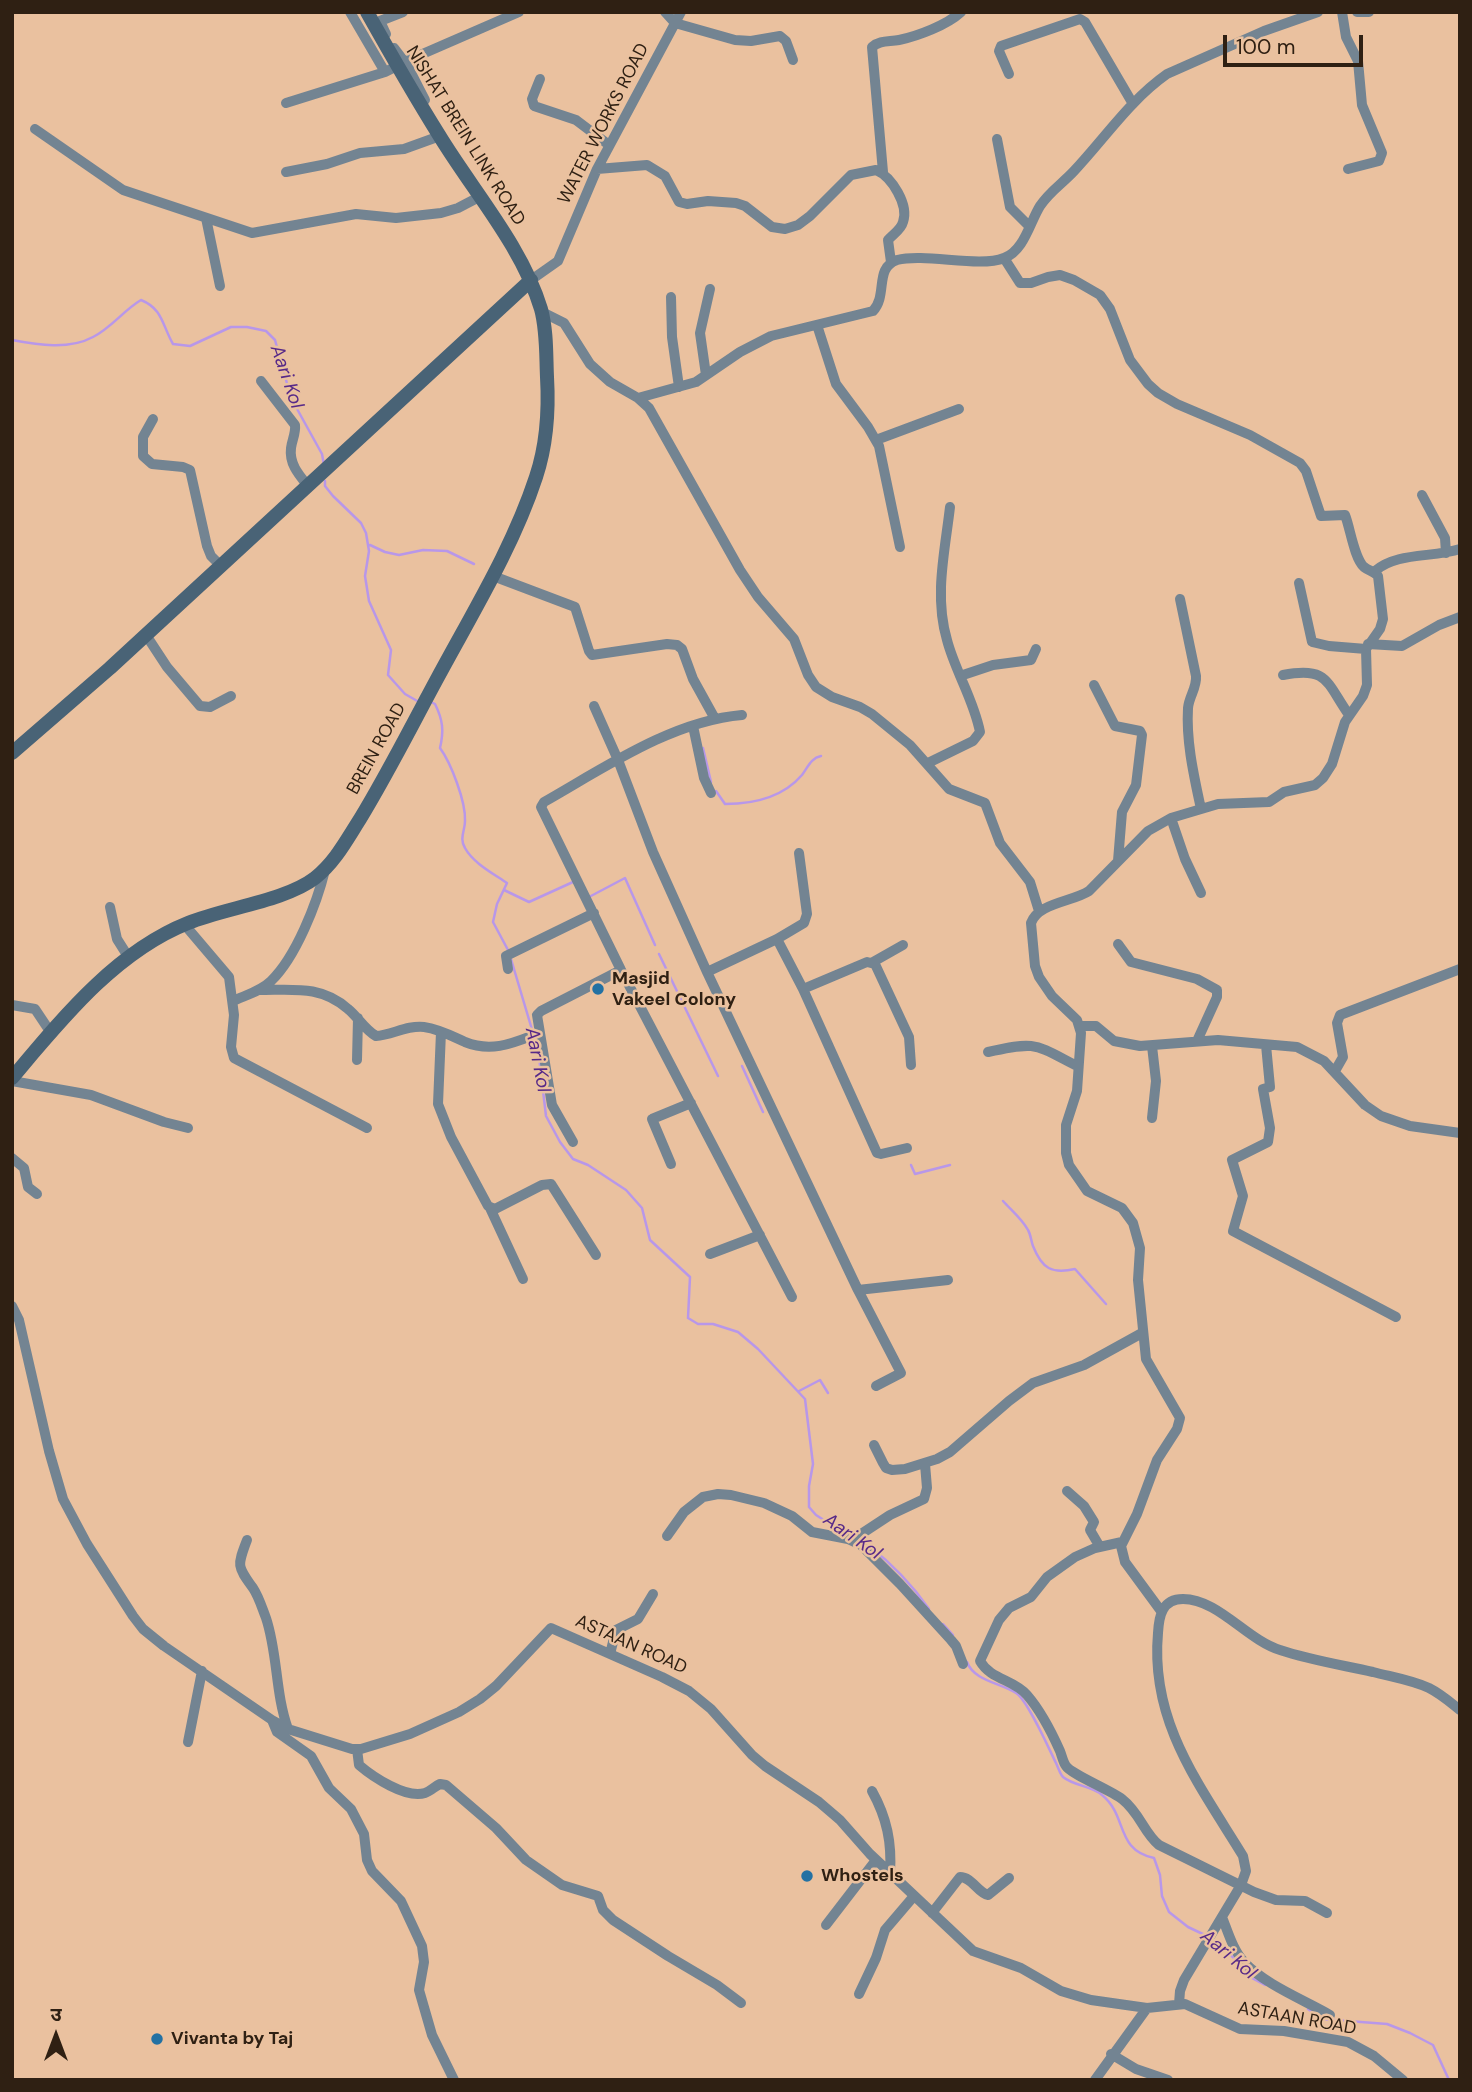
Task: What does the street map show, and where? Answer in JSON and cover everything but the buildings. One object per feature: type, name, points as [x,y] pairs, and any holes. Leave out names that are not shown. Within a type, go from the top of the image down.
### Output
[{"type":"street","points":[[350,12],[385,72]]},
{"type":"street","name":"NISHAT BREIN LINK ROAD","points":[[367,12],[402,64],[440,136],[481,196],[531,280]]},
{"type":"street","points":[[402,64],[380,21],[404,12]]},
{"type":"street","points":[[286,103],[385,72],[519,12]]},
{"type":"street","points":[[665,12],[675,23],[745,41],[780,36],[786,41],[793,60]]},
{"type":"street","name":"WATER WORKS ROAD","points":[[531,280],[558,261],[597,169],[681,12]]},
{"type":"street","points":[[883,173],[872,47],[880,42],[901,40],[945,24],[961,12]]},
{"type":"street","points":[[638,398],[696,382],[757,342],[771,336],[873,311],[881,299],[883,272],[891,262],[903,258],[1004,258],[1014,251],[1051,192],[1074,171],[1133,104],[1167,74],[1264,31],[1318,12]]},
{"type":"street","points":[[1342,12],[1346,37],[1358,61],[1362,105],[1382,153],[1379,161],[1348,169]]},
{"type":"street","points":[[1357,12],[1369,12]]},
{"type":"street","points":[[1009,74],[999,51],[1001,46],[1080,19],[1085,22],[1133,104]]},
{"type":"street","points":[[540,79],[533,105],[576,120],[609,145]]},
{"type":"street","points":[[35,129],[123,190],[246,232],[258,233],[356,214],[396,218],[441,213],[481,196]]},
{"type":"street","points":[[286,172],[327,164],[360,153],[404,149],[440,136]]},
{"type":"street","points":[[997,139],[1010,207],[1029,226]]},
{"type":"street","points":[[597,169],[648,165],[665,176],[679,202],[736,203],[745,206],[772,227],[785,229],[798,225],[810,216],[851,175],[869,170],[883,173],[890,178],[899,194],[904,215],[901,226],[888,240],[891,262]]},
{"type":"street","points":[[206,218],[220,286]]},
{"type":"street","points":[[1004,258],[1020,283],[1031,283],[1048,276],[1060,275],[1091,288],[1110,309],[1130,360],[1158,393],[1177,404],[1250,435],[1302,465],[1321,516],[1327,518],[1345,515],[1360,561],[1365,568],[1378,576],[1383,619],[1380,629],[1367,646],[1367,685],[1363,696],[1349,715],[1332,764],[1319,783],[1308,788],[1289,790],[1269,802],[1229,802],[1171,818],[1148,831],[1099,882],[1079,898],[1039,911],[1031,923],[1038,976],[1052,996],[1080,1026],[1077,1091],[1066,1125],[1069,1165],[1087,1191],[1122,1208],[1133,1223],[1140,1248],[1138,1280],[1146,1359],[1177,1412],[1180,1423],[1157,1460],[1138,1514],[1122,1542],[1121,1549],[1125,1562],[1161,1611]]},
{"type":"street","points":[[12,753],[146,635],[531,280]]},
{"type":"street","name":"BREIN ROAD","points":[[12,1080],[87,995],[128,958],[184,925],[297,888],[325,870],[342,847],[369,803],[492,576],[528,499],[544,444],[548,403],[542,312],[531,280]]},
{"type":"street","points":[[706,375],[700,333],[710,289]]},
{"type":"street","points":[[671,296],[672,337],[679,387]]},
{"type":"street","points":[[542,312],[564,323],[590,364],[610,382],[645,403],[658,421],[749,584],[794,639],[816,688],[872,714],[910,745],[949,789],[959,795],[979,799],[987,806],[1000,843],[1030,882],[1039,911]]},
{"type":"street","points":[[817,325],[833,379],[840,393],[868,427],[881,453],[900,547]]},
{"type":"street","points":[[261,381],[295,425],[292,461],[308,486]]},
{"type":"street","points":[[876,440],[959,409]]},
{"type":"street","points":[[153,419],[143,437],[143,456],[152,464],[190,470],[207,546],[211,556],[221,566]]},
{"type":"street","points":[[1422,495],[1443,533],[1446,553]]},
{"type":"street","points":[[928,763],[973,741],[979,735],[979,727],[947,644],[940,600],[950,507]]},
{"type":"street","points":[[1374,572],[1385,562],[1460,549]]},
{"type":"street","points":[[492,576],[575,607],[592,655],[667,644],[677,645],[682,649],[697,686],[715,718]]},
{"type":"street","points":[[1299,583],[1312,642],[1329,646],[1402,646],[1439,625],[1460,617]]},
{"type":"street","points":[[1180,599],[1196,676],[1196,686],[1188,706],[1188,721],[1191,760],[1201,809]]},
{"type":"street","points":[[146,635],[167,667],[200,706],[210,707],[231,696]]},
{"type":"street","points":[[960,676],[989,666],[1031,660],[1036,649]]},
{"type":"street","points":[[1283,675],[1300,672],[1318,674],[1328,682],[1349,715]]},
{"type":"street","points":[[1094,685],[1115,726],[1140,731],[1142,735],[1136,785],[1122,812],[1118,862]]},
{"type":"street","points":[[594,706],[653,852],[707,972],[858,1290],[901,1373],[876,1386]]},
{"type":"street","points":[[742,715],[715,718],[645,746],[544,802],[541,807],[621,970],[792,1297]]},
{"type":"street","points":[[693,726],[704,778],[711,793]]},
{"type":"street","points":[[1171,818],[1185,859],[1201,893]]},
{"type":"street","points":[[707,972],[801,926],[806,919],[799,853]]},
{"type":"street","points":[[233,1001],[259,990],[271,981],[290,954],[309,919],[325,870]]},
{"type":"street","points":[[110,907],[117,939],[128,958]]},
{"type":"street","points":[[508,969],[511,954],[594,913]]},
{"type":"street","points":[[184,925],[229,977],[234,1028],[231,1047],[236,1061],[367,1128]]},
{"type":"street","points":[[777,939],[803,989],[877,1153],[906,1147]]},
{"type":"street","points":[[1118,944],[1131,962],[1197,979],[1217,990],[1217,997],[1197,1041]]},
{"type":"street","points":[[803,989],[867,962],[873,962],[903,945]]},
{"type":"street","points":[[873,962],[909,1037],[911,1065]]},
{"type":"street","points":[[1335,1071],[1343,1057],[1337,1023],[1340,1015],[1460,969]]},
{"type":"street","points":[[573,1142],[551,1105],[535,1034],[537,1018],[539,1013],[621,970]]},
{"type":"street","points":[[259,990],[321,992],[334,998],[376,1036],[416,1026],[441,1032],[478,1047],[490,1048],[535,1034]]},
{"type":"street","points":[[12,1005],[35,1009],[51,1033]]},
{"type":"street","points":[[357,1060],[358,1018]]},
{"type":"street","points":[[1080,1026],[1096,1026],[1114,1041],[1122,1043],[1152,1046],[1197,1041],[1305,1050],[1324,1061],[1360,1100],[1381,1116],[1410,1126],[1460,1133]]},
{"type":"street","points":[[441,1032],[438,1104],[451,1137],[490,1208],[523,1279]]},
{"type":"street","points":[[988,1052],[1029,1044],[1039,1046],[1077,1066]]},
{"type":"street","points":[[1266,1045],[1270,1087],[1263,1089],[1270,1133],[1268,1142],[1231,1160],[1243,1196],[1233,1231],[1396,1317]]},
{"type":"street","points":[[1152,1046],[1156,1088],[1152,1118]]},
{"type":"street","points":[[12,1080],[91,1095],[188,1128]]},
{"type":"street","points":[[671,1164],[652,1119],[691,1103]]},
{"type":"street","points":[[12,1158],[24,1168],[28,1187],[37,1194]]},
{"type":"street","points":[[490,1208],[498,1207],[542,1185],[551,1184],[596,1255]]},
{"type":"street","points":[[710,1254],[760,1236]]},
{"type":"street","points":[[858,1290],[948,1280]]},
{"type":"street","points":[[12,1306],[21,1327],[49,1451],[67,1508],[143,1629],[288,1729],[357,1749],[359,1765],[394,1788],[422,1794],[440,1784],[446,1785],[496,1828],[526,1860],[562,1885],[598,1896],[604,1912],[613,1920],[741,2003]]},
{"type":"street","points":[[874,1445],[887,1468],[898,1470],[925,1464],[950,1452],[1034,1383],[1084,1365],[1142,1333]]},
{"type":"street","points":[[667,1536],[690,1506],[703,1497],[718,1494],[764,1503],[792,1516],[818,1535],[855,1538],[890,1515],[923,1499],[927,1488],[925,1464]]},
{"type":"street","points":[[1067,1491],[1087,1509],[1094,1522],[1090,1530],[1100,1547]]},
{"type":"street","points":[[855,1538],[951,1640],[963,1664]]},
{"type":"street","points":[[247,1540],[240,1560],[241,1574],[254,1590],[266,1620],[281,1705],[288,1729]]},
{"type":"street","points":[[1122,1542],[1084,1552],[1055,1570],[1031,1597],[1003,1613],[979,1661],[988,1672],[1026,1693],[1069,1770],[1101,1785],[1122,1799],[1135,1811],[1159,1845],[1276,1900],[1305,1901],[1327,1913]]},
{"type":"street","points":[[610,1654],[616,1630],[638,1619],[653,1594]]},
{"type":"street","points":[[1179,2004],[1181,1987],[1241,1885],[1246,1868],[1242,1856],[1184,1757],[1165,1715],[1156,1666],[1161,1611],[1165,1606],[1176,1600],[1196,1601],[1226,1617],[1272,1648],[1416,1682],[1443,1696],[1460,1710]]},
{"type":"street","name":"ASTAAN ROAD","points":[[357,1749],[410,1734],[459,1712],[480,1699],[496,1686],[551,1628],[689,1691],[712,1709],[752,1755],[831,1812],[876,1860],[973,1951],[1021,1968],[1061,1992],[1091,2000],[1147,2008],[1190,2005],[1240,2029],[1284,2031],[1358,2045],[1403,2080]]},
{"type":"street","points":[[188,1742],[202,1671]]},
{"type":"street","points":[[272,1720],[277,1732],[311,1756],[329,1788],[357,1818],[364,1834],[367,1860],[372,1871],[401,1901],[422,1946],[424,1962],[419,1990],[432,2035],[454,2080]]},
{"type":"street","points":[[872,1791],[886,1821],[890,1842],[890,1873]]},
{"type":"street","points":[[826,1924],[876,1860]]},
{"type":"street","points":[[932,1913],[960,1877],[966,1877],[983,1894],[988,1895],[1009,1878]]},
{"type":"street","points":[[859,1994],[876,1958],[885,1930],[914,1896]]},
{"type":"street","points":[[1222,1917],[1244,1962],[1265,1978],[1330,2015]]},
{"type":"street","points":[[1095,2080],[1111,2054],[1147,2008]]},
{"type":"street","points":[[1111,2054],[1136,2069],[1168,2080]]},
{"type":"waterway","name":"Aari Kol","points":[[12,340],[53,345],[84,341],[106,329],[141,300],[158,313],[173,344],[190,346],[231,327],[266,331],[275,340],[291,398],[322,454],[324,465]]},
{"type":"waterway","name":"Aari Kol","points":[[325,481],[325,486],[361,523],[366,533],[369,551],[365,576],[369,601],[391,650],[388,675],[405,694],[419,702]]},
{"type":"waterway","points":[[370,545],[399,555],[423,550],[447,551],[474,564]]},
{"type":"waterway","name":"Aari Kol","points":[[433,703],[438,710],[442,726],[440,748],[453,773],[465,813],[463,844],[478,863],[507,883],[497,904],[493,922],[508,950]]},
{"type":"waterway","points":[[703,748],[711,782]]},
{"type":"waterway","points":[[716,791],[725,804],[767,798],[794,783],[812,761],[821,756]]},
{"type":"waterway","points":[[589,897],[625,878],[655,945]]},
{"type":"waterway","points":[[504,890],[529,902],[573,882]]},
{"type":"waterway","points":[[659,954],[718,1076]]},
{"type":"waterway","name":"Aari Kol","points":[[511,959],[533,1033]]},
{"type":"waterway","name":"Aari Kol","points":[[539,1057],[546,1116],[560,1142],[573,1159],[588,1165],[626,1190],[642,1208],[650,1240],[690,1277],[688,1318],[698,1324],[713,1324],[738,1332],[758,1349],[805,1399],[813,1464],[809,1507],[816,1515],[844,1533]]},
{"type":"waterway","points":[[742,1066],[763,1112]]},
{"type":"waterway","points":[[911,1165],[915,1174],[950,1165]]},
{"type":"waterway","points":[[1003,1201],[1026,1226],[1036,1254],[1044,1265],[1060,1271],[1075,1269],[1106,1304]]},
{"type":"waterway","points":[[799,1391],[820,1380],[828,1393]]},
{"type":"waterway","name":"Aari Kol","points":[[869,1546],[901,1575],[929,1609]]},
{"type":"waterway","name":"Aari Kol","points":[[943,1624],[953,1635]]},
{"type":"waterway","name":"Aari Kol","points":[[967,1662],[982,1678],[1021,1697],[1038,1725],[1062,1776],[1098,1792],[1110,1803],[1133,1848],[1154,1858],[1160,1875],[1162,1896],[1169,1912],[1188,1927],[1207,1936]]},
{"type":"waterway","name":"Aari Kol","points":[[1213,1939],[1236,1960]]},
{"type":"waterway","name":"Aari Kol","points":[[1241,1966],[1250,1977],[1265,1985]]},
{"type":"waterway","name":"Aari Kol","points":[[1308,2009],[1322,2019],[1387,2024],[1410,2033],[1433,2045],[1449,2080]]},
{"type":"place","name":"Masjid Vakeel Colony","points":[[598,989]]},
{"type":"place","name":"Whostels","points":[[807,1876]]},
{"type":"place","name":"Vivanta by Taj","points":[[157,2039]]}]
